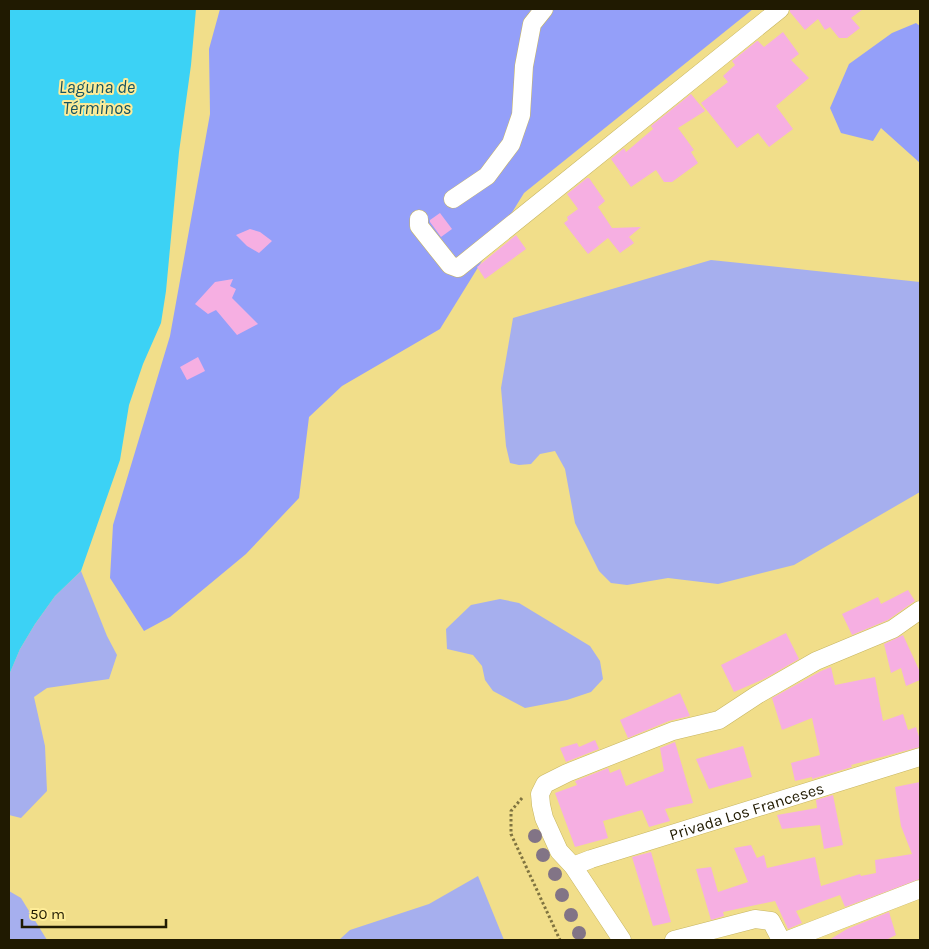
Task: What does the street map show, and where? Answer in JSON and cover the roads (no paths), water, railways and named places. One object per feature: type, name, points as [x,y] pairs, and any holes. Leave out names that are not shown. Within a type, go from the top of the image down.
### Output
[{"type":"street","points":[[453,199],[487,176],[511,144],[521,115],[524,66],[532,24],[544,9]]},
{"type":"street","points":[[419,219],[419,226],[450,265],[458,268],[780,9]]},
{"type":"street","points":[[622,940],[573,866],[559,851],[544,818],[541,805],[540,794],[545,784],[567,773],[673,731],[719,720],[757,695],[816,661],[893,629],[920,610]]},
{"type":"street","name":"Privada Los Franceses","points":[[573,866],[920,757]]},
{"type":"street","points":[[788,940],[920,890]]},
{"type":"street","points":[[674,940],[755,919],[771,921],[781,940]]},
{"type":"water","name":"Laguna de Términos","points":[[9,9],[196,9],[161,323],[143,364],[129,405],[120,460],[81,571],[55,596],[35,624],[20,649],[9,675]]}]
